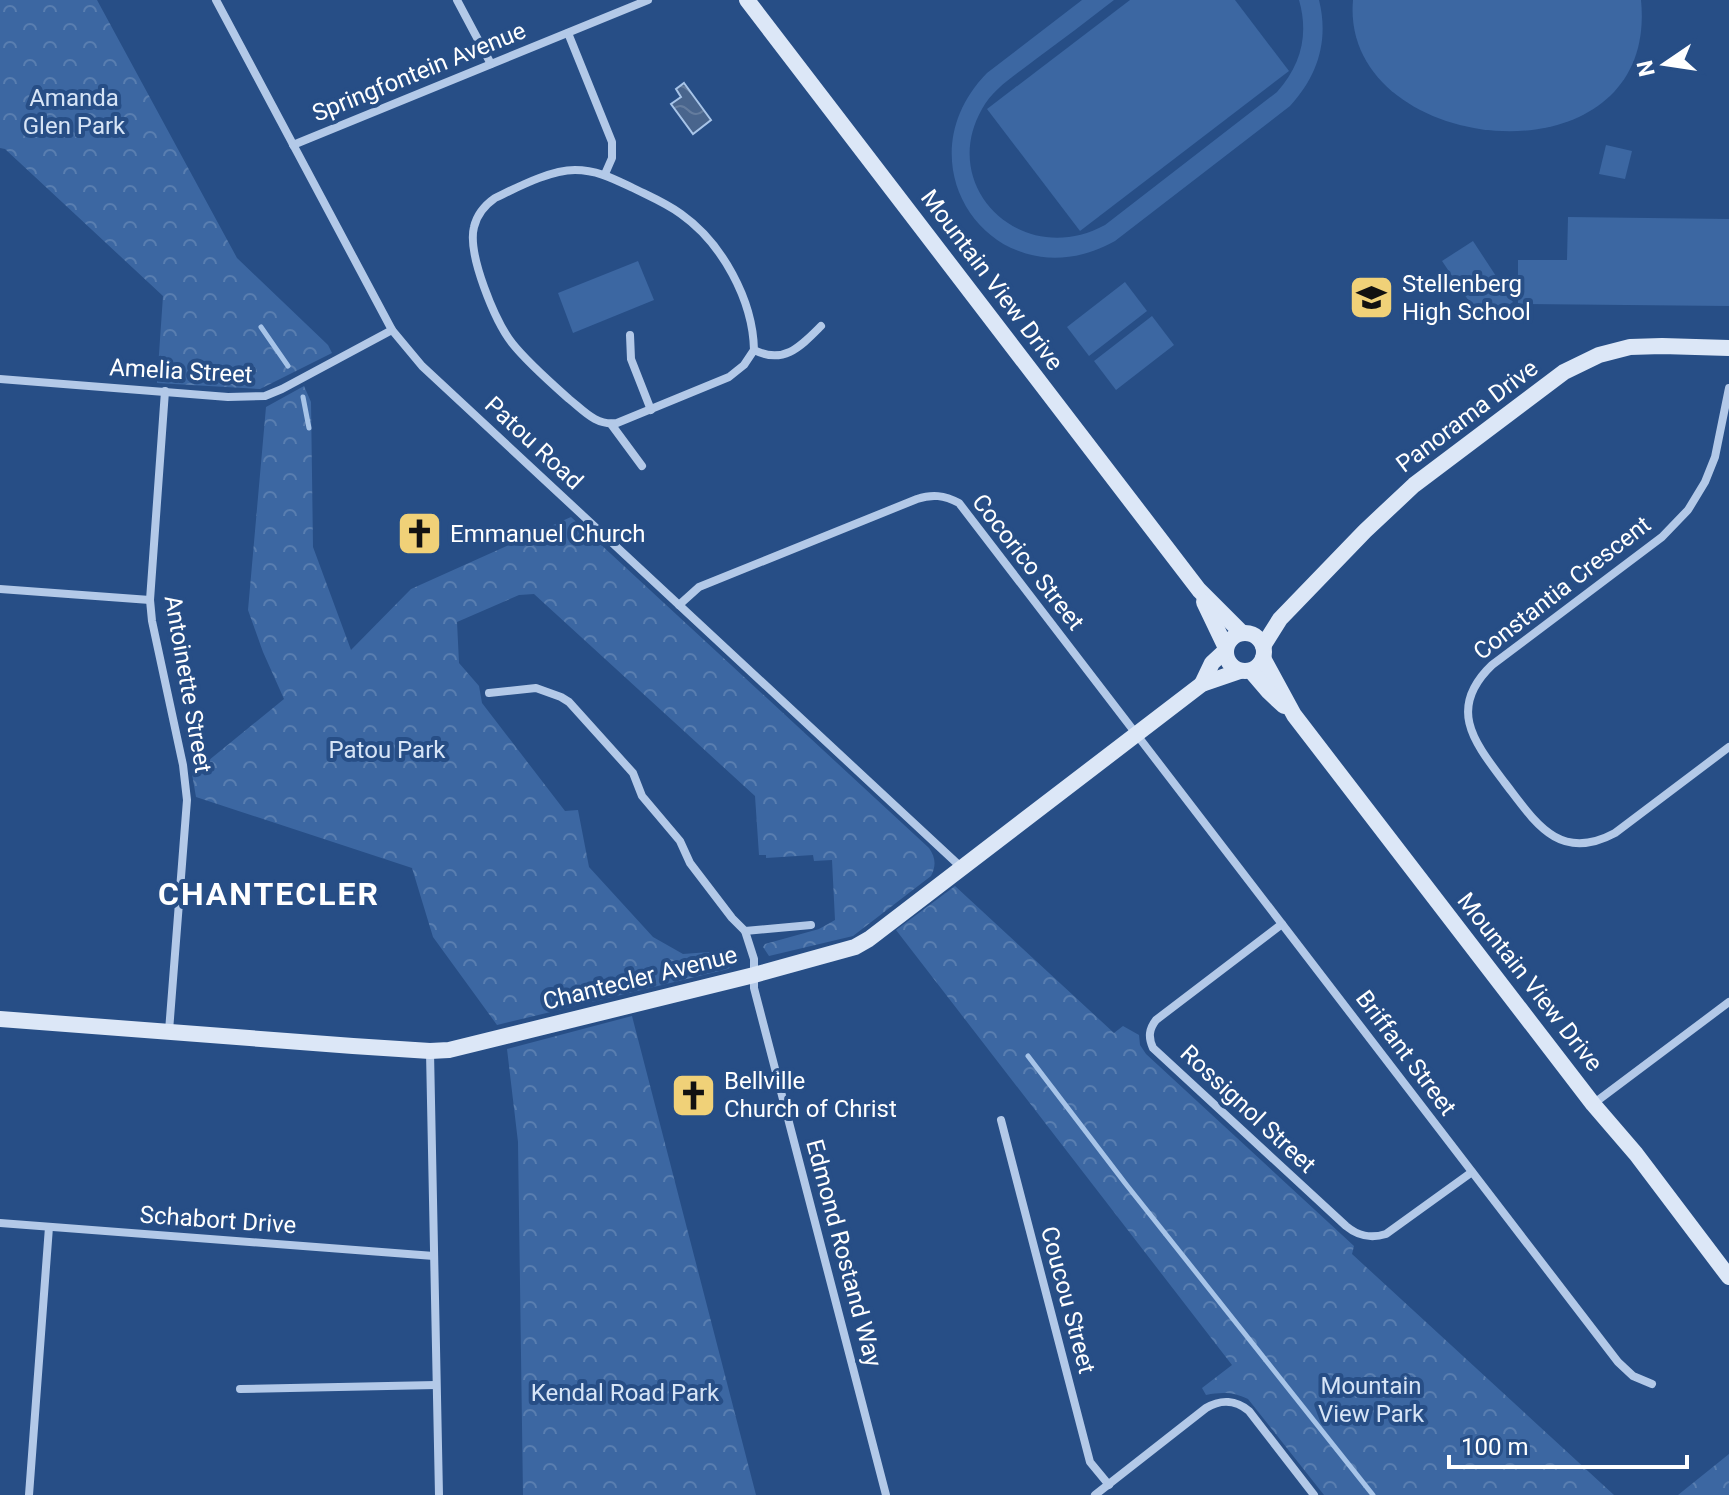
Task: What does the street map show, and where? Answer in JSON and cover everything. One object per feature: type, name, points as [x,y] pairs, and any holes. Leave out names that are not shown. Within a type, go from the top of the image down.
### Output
[{"type":"street","name":"Patou Road","points":[[216,0],[392,330],[422,366],[962,868]]},
{"type":"street","points":[[457,0],[491,64]]},
{"type":"street","name":"Springfontein Avenue","points":[[293,145],[648,0]]},
{"type":"street","name":"Mountain View Drive","points":[[747,0],[1199,590],[1244,633]]},
{"type":"street","points":[[568,33],[612,142],[612,158],[605,174]]},
{"type":"street","points":[[579,170],[605,174],[659,200],[702,231],[723,260],[739,291],[750,319],[754,350],[744,365],[729,377],[611,424],[594,419],[561,392],[513,344],[499,323],[485,288],[472,236],[478,216],[495,198],[557,172],[579,170]]},
{"type":"street","points":[[754,350],[774,355],[789,353],[821,326]]},
{"type":"street","name":"Amelia Street","points":[[0,379],[228,397],[265,396],[392,330]]},
{"type":"street","points":[[630,335],[631,359],[651,410]]},
{"type":"street","name":"Panorama Drive","points":[[1263,652],[1280,619],[1414,485],[1564,372],[1599,355],[1630,347],[1729,348]]},
{"type":"street","name":"Constantia Crescent","points":[[1729,388],[1715,457],[1705,482],[1688,510],[1662,537],[1484,672],[1473,690],[1469,719],[1478,746],[1535,823],[1552,836],[1572,842],[1594,842],[1615,833],[1729,747]]},
{"type":"street","name":"Antoinette Street","points":[[165,391],[150,600],[183,765],[187,800],[169,1031]]},
{"type":"street","points":[[611,424],[642,466]]},
{"type":"street","name":"Cocorico Street","points":[[679,605],[699,587],[917,499],[941,496],[959,503],[965,510],[1136,734]]},
{"type":"street","points":[[0,589],[150,600]]},
{"type":"street","name":"Mountain View Drive","points":[[1199,590],[1226,649]]},
{"type":"street","name":"Panorama Drive","points":[[1244,633],[1280,619]]},
{"type":"street","points":[[1244,633],[1254,636],[1263,652],[1256,668],[1245,671],[1231,665],[1226,649],[1229,640],[1244,633]]},
{"type":"street","name":"Chantecler Avenue","points":[[1202,684],[1212,663],[1226,649]]},
{"type":"street","name":"Mountain View Drive","points":[[1263,652],[1294,715]]},
{"type":"street","name":"Mountain View Drive","points":[[1245,671],[1294,715],[1593,1104],[1725,1265]]},
{"type":"street","name":"Chantecler Avenue","points":[[0,1019],[430,1051],[465,1047],[754,975],[862,944],[1202,684],[1245,671]]},
{"type":"street","points":[[489,693],[536,688],[552,692],[569,702],[633,773],[642,796],[680,841],[690,863],[745,931],[811,925]]},
{"type":"street","name":"Briffant Street","points":[[1136,734],[1618,1362],[1633,1376],[1652,1384]]},
{"type":"street","name":"Rossignol Street","points":[[1282,924],[1156,1020],[1149,1037],[1153,1048],[1357,1234],[1369,1237],[1386,1234],[1472,1172]]},
{"type":"street","name":"Edmond Rostand Way","points":[[745,931],[754,959],[754,988],[886,1495]]},
{"type":"street","points":[[1593,1104],[1729,1002]]},
{"type":"street","points":[[430,1051],[439,1495]]},
{"type":"street","name":"Coucou Street","points":[[1001,1120],[1090,1462],[1109,1485]]},
{"type":"street","name":"Schabort Drive","points":[[0,1223],[434,1256]]},
{"type":"street","points":[[29,1495],[49,1227]]},
{"type":"street","points":[[240,1389],[436,1385]]},
{"type":"street","points":[[1095,1495],[1206,1408],[1223,1401],[1244,1407],[1314,1495]]},
{"type":"green space","name":"Amanda Glen Park","points":[[0,0],[97,0],[237,258],[328,345],[332,353],[260,389],[157,383],[163,296],[5,149],[0,148]]},
{"type":"green space","points":[[1082,0],[1114,0],[999,87],[982,109],[971,139],[971,167],[980,192],[996,214],[1018,229],[1045,237],[1074,236],[1105,225],[1277,92],[1292,71],[1301,49],[1303,25],[1299,0],[1319,0],[1322,43],[1308,82],[1290,106],[1115,241],[1072,256],[1033,255],[999,241],[973,217],[956,185],[952,148],[961,110],[987,73]]},
{"type":"green space","points":[[1130,0],[1235,0],[1289,71],[1080,231],[987,109]]},
{"type":"green space","points":[[1353,0],[1641,0],[1634,61],[1602,103],[1555,126],[1499,131],[1443,120],[1395,94],[1362,53]]},
{"type":"green space","points":[[1606,145],[1632,151],[1625,179],[1599,174]]},
{"type":"green space","points":[[1568,217],[1729,219],[1729,306],[1518,304],[1518,260],[1567,260]]},
{"type":"green space","points":[[1473,241],[1513,302],[1483,322],[1442,261]]},
{"type":"green space","points":[[638,261],[654,300],[573,333],[558,293]]},
{"type":"green space","points":[[1125,282],[1147,311],[1089,356],[1067,327]]},
{"type":"green space","points":[[1152,316],[1174,345],[1116,390],[1094,361]]},
{"type":"green space","name":"Patou Park","points":[[304,386],[311,402],[313,547],[351,650],[411,589],[571,517],[929,848],[934,862],[931,876],[853,936],[769,956],[763,947],[765,944],[819,929],[835,920],[832,860],[814,861],[813,855],[766,858],[766,855],[759,855],[755,796],[534,594],[519,595],[457,622],[459,663],[479,686],[482,703],[565,811],[578,810],[589,867],[653,937],[683,954],[736,950],[735,964],[728,969],[497,1025],[433,937],[412,868],[196,797],[192,774],[284,699],[248,610],[266,407]]},
{"type":"green space","name":"Mountain View Park","points":[[955,886],[1114,1033],[1123,1026],[1139,1035],[1140,1045],[1146,1054],[1354,1246],[1352,1254],[1614,1495],[1324,1495],[1248,1399],[1227,1393],[1206,1395],[1202,1388],[1232,1365],[896,930]]},
{"type":"green space","name":"Kendal Road Park","points":[[632,1016],[756,1495],[523,1495],[518,1142],[507,1049]]},
{"type":"green space","points":[[1729,1454],[1729,1495],[1678,1495]]},
{"type":"water","points":[[684,83],[711,120],[693,134],[671,104],[681,97],[676,89]]},
{"type":"waterway","points":[[261,327],[288,366]]},
{"type":"waterway","points":[[303,397],[309,428]]},
{"type":"waterway","points":[[1028,1056],[1373,1495]]},
{"type":"place","name":"Stellenberg High School","points":[[1371,298]]},
{"type":"place","name":"Emmanuel Church","points":[[419,534]]},
{"type":"place","name":"Bellville Church of Christ","points":[[693,1095]]},
{"type":"district","name":"CHANTECLER","points":[[269,894]]}]
